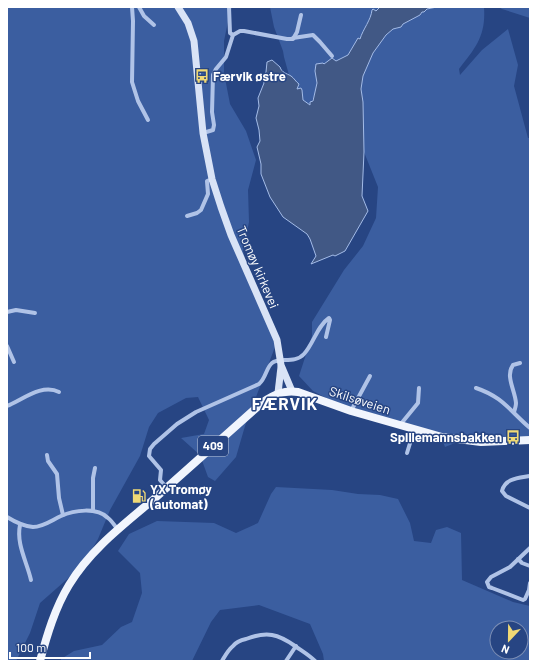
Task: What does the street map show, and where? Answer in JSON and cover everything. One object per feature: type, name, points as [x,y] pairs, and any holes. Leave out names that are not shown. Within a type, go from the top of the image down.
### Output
[{"type":"main road","name":"Tromøy kirkevei","points":[[178,7],[188,23],[194,41],[203,133],[212,179],[230,234],[277,340],[281,363],[291,388]]},
{"type":"main road","name":"Tromøy kirkevei","points":[[279,390],[281,363]]},
{"type":"main road","name":"Skilsøveien","points":[[40,661],[56,611],[69,585],[87,560],[101,545],[166,487],[263,402],[279,390],[291,388],[351,411],[414,430],[460,441],[481,442],[530,440]]},
{"type":"street","points":[[132,7],[132,82],[138,101],[148,120]]},
{"type":"street","points":[[139,7],[144,16],[154,26]]},
{"type":"street","points":[[229,7],[230,33],[233,35]]},
{"type":"street","points":[[292,38],[297,32],[301,15]]},
{"type":"street","points":[[203,133],[213,130],[213,75],[226,57],[230,38],[233,35],[240,31],[287,39],[313,35],[332,56]]},
{"type":"street","name":"Tromøy kirkevei","points":[[188,216],[201,210],[208,194],[207,181],[212,179]]},
{"type":"street","points":[[7,312],[16,310],[35,313]]},
{"type":"street","points":[[166,487],[160,480],[161,470],[149,456],[150,449],[154,444],[177,424],[196,412],[259,384],[265,378],[270,365],[273,362],[281,363],[297,359],[303,355],[323,324],[329,318],[330,320],[326,337]]},
{"type":"street","points":[[7,346],[14,362]]},
{"type":"street","points":[[514,412],[516,402],[511,385],[510,370],[513,365],[520,363]]},
{"type":"street","points":[[351,411],[370,376]]},
{"type":"street","points":[[399,425],[418,403],[419,388]]},
{"type":"street","points":[[476,388],[490,393],[498,398],[530,428]]},
{"type":"street","points":[[7,406],[30,395],[45,390],[54,389],[59,392]]},
{"type":"street","points":[[407,453],[414,430]]},
{"type":"street","points":[[47,455],[48,461],[57,474],[58,498],[63,515]]},
{"type":"street","points":[[93,512],[95,468]]},
{"type":"street","points":[[530,476],[508,481],[502,491],[506,496],[530,508]]},
{"type":"street","points":[[7,517],[20,525],[33,527],[39,526],[63,515],[81,511],[102,513],[108,517],[118,530]]},
{"type":"street","points":[[20,525],[19,532],[21,547],[31,580]]},
{"type":"street","points":[[530,548],[510,567],[488,580],[489,587],[523,600],[525,599],[529,590],[530,582]]},
{"type":"street","points":[[518,559],[522,563],[530,566]]},
{"type":"street","points":[[222,661],[233,645],[254,636],[268,634],[278,636],[296,646],[315,661]]},
{"type":"street","points":[[286,661],[296,646]]},
{"type":"shaded area","points":[[7,7],[232,7],[224,41],[224,73],[230,104],[246,131],[256,160],[248,190],[249,222],[243,251],[251,281],[278,339],[245,426],[236,457],[215,481],[208,477],[200,455],[181,438],[204,434],[209,420],[198,397],[186,398],[158,413],[149,427],[140,456],[110,510],[98,539],[82,566],[40,603],[30,633],[16,661],[7,661]]},
{"type":"shaded area","points":[[270,7],[380,7],[372,13],[360,39],[358,39],[348,55],[336,61],[329,61],[315,71],[317,80],[316,89],[309,105],[303,100],[303,94],[297,89],[293,78],[289,75],[283,51],[274,27]]},
{"type":"shaded area","points":[[380,7],[437,7],[427,9],[420,15],[403,24],[401,27],[393,29],[386,35],[373,53],[363,76],[361,89],[363,102],[364,152],[362,196],[368,211],[345,251],[311,264],[316,256],[310,239],[307,234],[283,217],[270,197],[261,174],[261,164],[257,147],[260,141],[256,118],[259,106],[258,98],[264,83],[263,77],[266,72],[267,62],[272,60],[283,72],[291,76],[299,84],[297,89],[301,88],[303,100],[310,105],[310,102],[313,101],[317,83],[315,71],[316,64],[324,64],[332,58],[336,61],[348,55],[358,38],[360,39],[372,10],[373,9],[376,11]]},
{"type":"shaded area","points":[[437,7],[484,7],[483,26],[479,41],[459,69],[460,75],[482,50],[508,29],[518,65],[514,86],[528,138],[530,138],[530,441],[460,441],[445,447],[443,442],[431,434],[341,406],[313,391],[299,376],[312,336],[312,322],[344,270],[363,246],[376,218],[378,187],[364,152],[363,102],[361,89],[363,75],[373,53],[386,35],[393,29],[396,29],[420,15],[425,10]]},
{"type":"shaded area","points":[[499,7],[530,7],[530,18],[502,9]]},
{"type":"shaded area","points":[[276,487],[332,490],[358,494],[380,495],[398,499],[410,523],[414,541],[431,543],[436,530],[447,527],[461,533],[462,580],[513,602],[530,606],[530,661],[324,661],[323,654],[310,624],[259,605],[220,610],[211,622],[192,661],[61,661],[61,659],[74,651],[102,645],[121,627],[132,622],[142,593],[140,573],[118,551],[129,534],[157,521],[214,523],[236,533],[258,523],[271,494]]},
{"type":"place","name":"Færvik østre","points":[[202,76]]},
{"type":"place","name":"Spillemannsbakken","points":[[513,437]]},
{"type":"place","name":"YX Tromøy (automat)","points":[[139,496]]},
{"type":"district","name":"FÆRVIK","points":[[285,404]]}]
